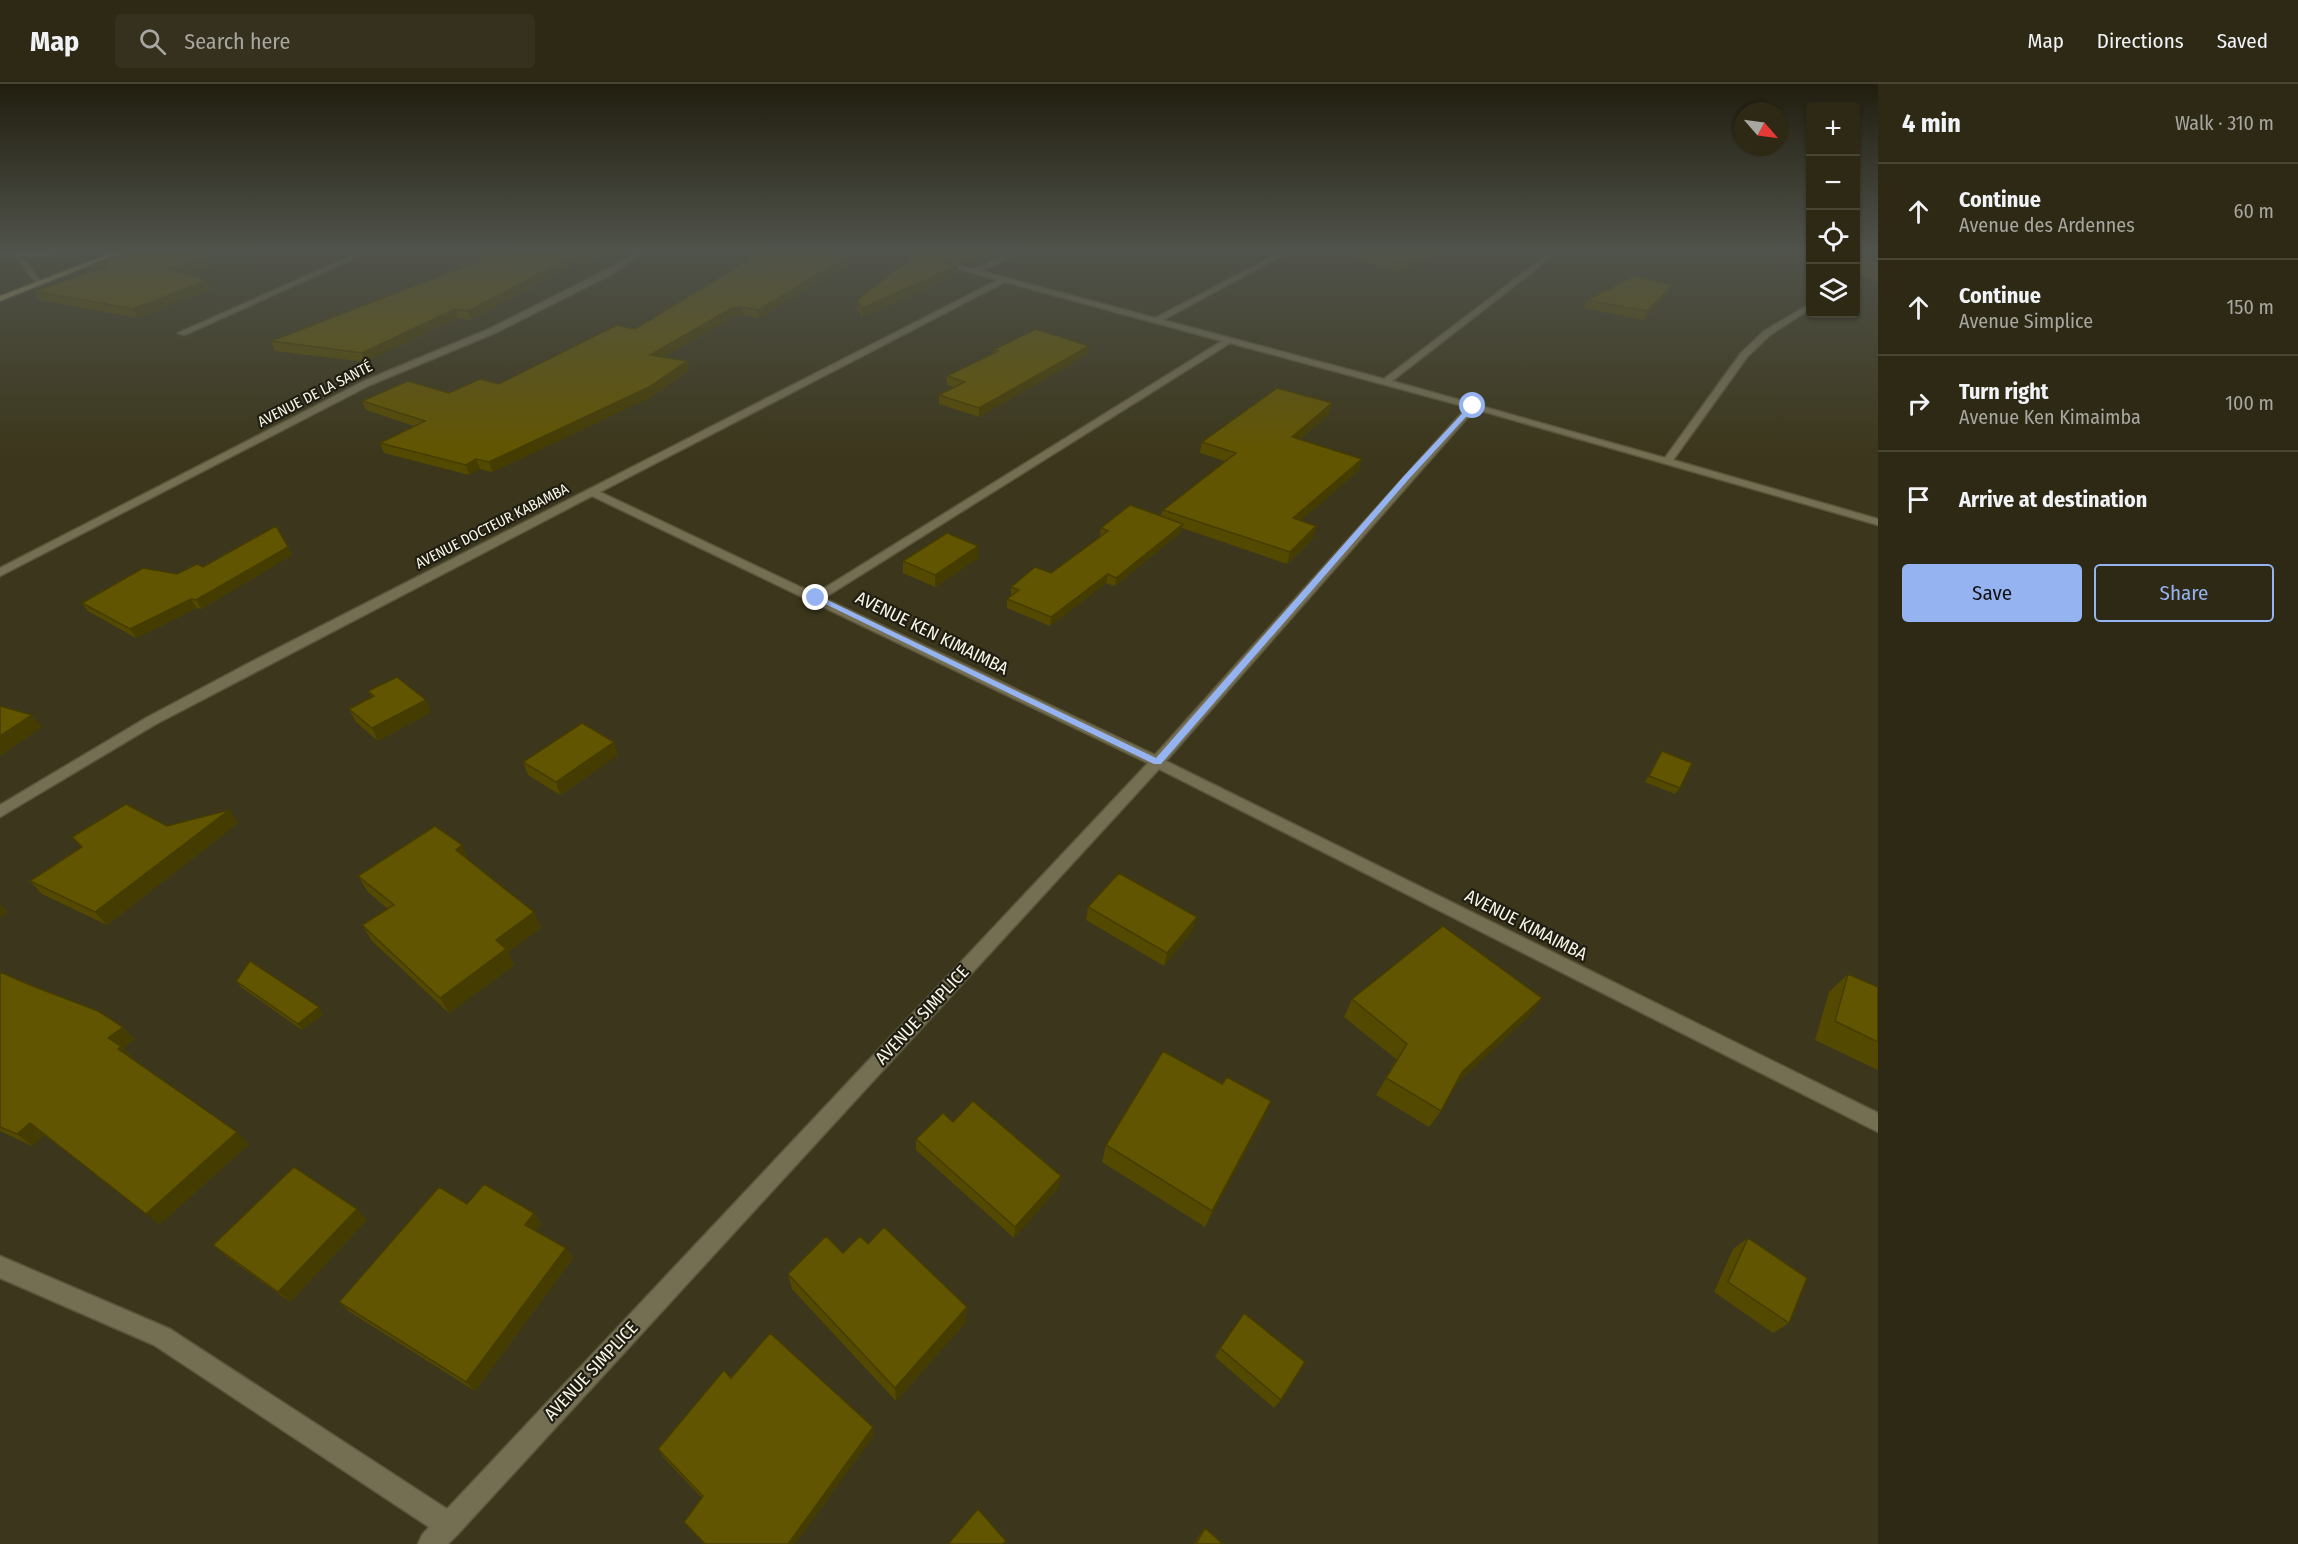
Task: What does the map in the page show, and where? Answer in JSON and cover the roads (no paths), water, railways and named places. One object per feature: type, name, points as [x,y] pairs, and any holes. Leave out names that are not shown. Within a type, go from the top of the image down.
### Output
[{"type":"street","points":[[182,333],[220,316]]},
{"type":"street","name":"AVENUE DE LA SANTÉ","points":[[0,573],[367,383],[492,331],[521,316]]},
{"type":"street","name":"AVENUE DOCTEUR KABAMBA","points":[[0,812],[151,721],[233,677],[933,316]]},
{"type":"street","points":[[1143,316],[1473,406],[1878,522]]},
{"type":"street","points":[[1157,320],[1164,316]]},
{"type":"street","points":[[1386,382],[1472,316]]},
{"type":"street","points":[[1668,461],[1744,355],[1767,333],[1794,316]]},
{"type":"street","points":[[816,598],[1230,340]]},
{"type":"street","name":"AVENUE SIMPLICE","points":[[431,1544],[1157,762],[1406,478],[1473,406]]},
{"type":"street","name":"AVENUE KEN KIMAIMBA","points":[[593,492],[1157,762]]},
{"type":"street","name":"AVENUE KIMAIMBA","points":[[1157,762],[1878,1123]]},
{"type":"street","points":[[0,1267],[162,1337],[449,1525]]}]
